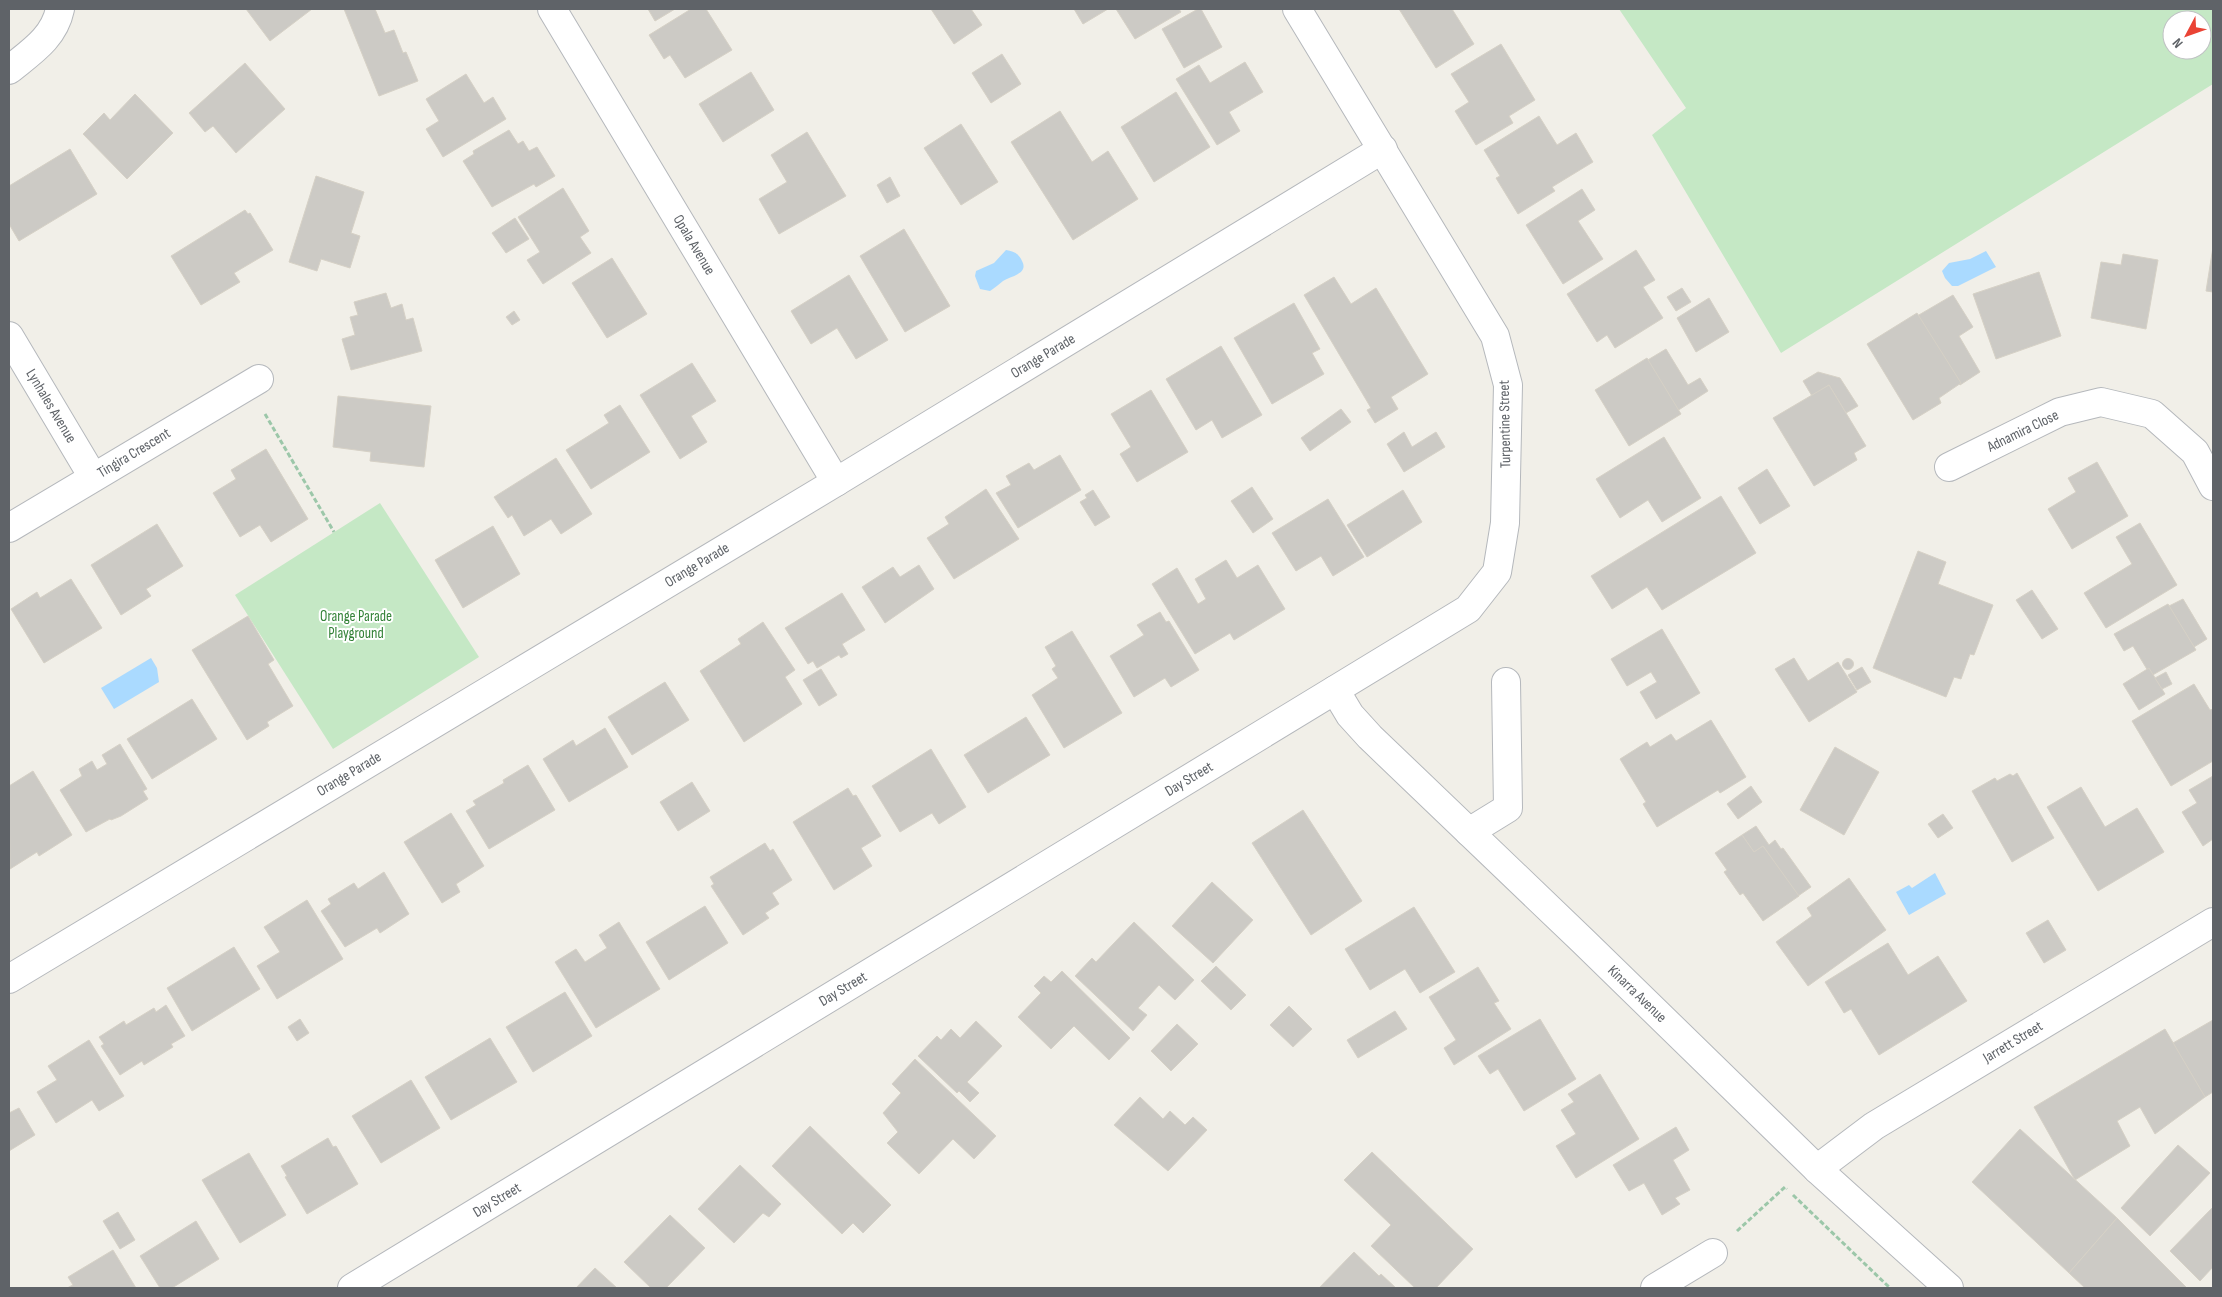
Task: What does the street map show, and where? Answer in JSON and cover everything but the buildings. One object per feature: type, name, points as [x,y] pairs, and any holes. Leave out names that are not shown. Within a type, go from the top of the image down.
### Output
[{"type":"street","points":[[9,70],[45,40],[55,27],[60,9]]},
{"type":"street","name":"Opala Avenue","points":[[552,9],[836,482]]},
{"type":"street","name":"Turpentine Street","points":[[1297,9],[1495,336],[1508,385],[1505,522],[1497,572],[1468,609],[1335,690]]},
{"type":"street","name":"Orange Parade","points":[[9,979],[836,482],[1383,149]]},
{"type":"street","name":"Lynhales Avenue","points":[[9,336],[93,477]]},
{"type":"street","name":"Tingira Crescent","points":[[9,528],[254,382]]},
{"type":"street","name":"Adnamira Close","points":[[1949,467],[2060,412],[2101,402],[2152,414],[2195,452],[2213,486]]},
{"type":"street","points":[[1469,832],[1508,808],[1506,682]]},
{"type":"street","name":"Kinarra Avenue","points":[[1335,690],[1350,715],[1370,738],[1817,1169],[1949,1288]]},
{"type":"street","name":"Day Street","points":[[352,1288],[1335,690]]},
{"type":"street","name":"Jarrett Street","points":[[1817,1169],[1874,1126],[2213,922]]},
{"type":"street","points":[[1656,1288],[1714,1252]]},
{"type":"path","points":[[254,382],[334,532]]},
{"type":"path","points":[[1714,1252],[1785,1187],[1890,1288]]},
{"type":"green space","points":[[1619,9],[2213,9],[2213,84],[1781,353],[1652,135],[1686,108]]},
{"type":"green space","name":"Orange Parade Playground","points":[[380,503],[479,657],[333,749],[235,595]]},
{"type":"water","points":[[1006,250],[1014,252],[1019,256],[1024,265],[1021,272],[1003,281],[990,291],[980,289],[975,276],[976,271],[994,263]]},
{"type":"water","points":[[1986,251],[1996,267],[1958,286],[1952,286],[1945,278],[1942,271],[1949,263],[1970,259]]},
{"type":"water","points":[[151,658],[157,668],[159,682],[114,709],[101,688]]},
{"type":"water","points":[[1935,873],[1946,894],[1909,915],[1896,892],[1909,885],[1912,888]]}]
